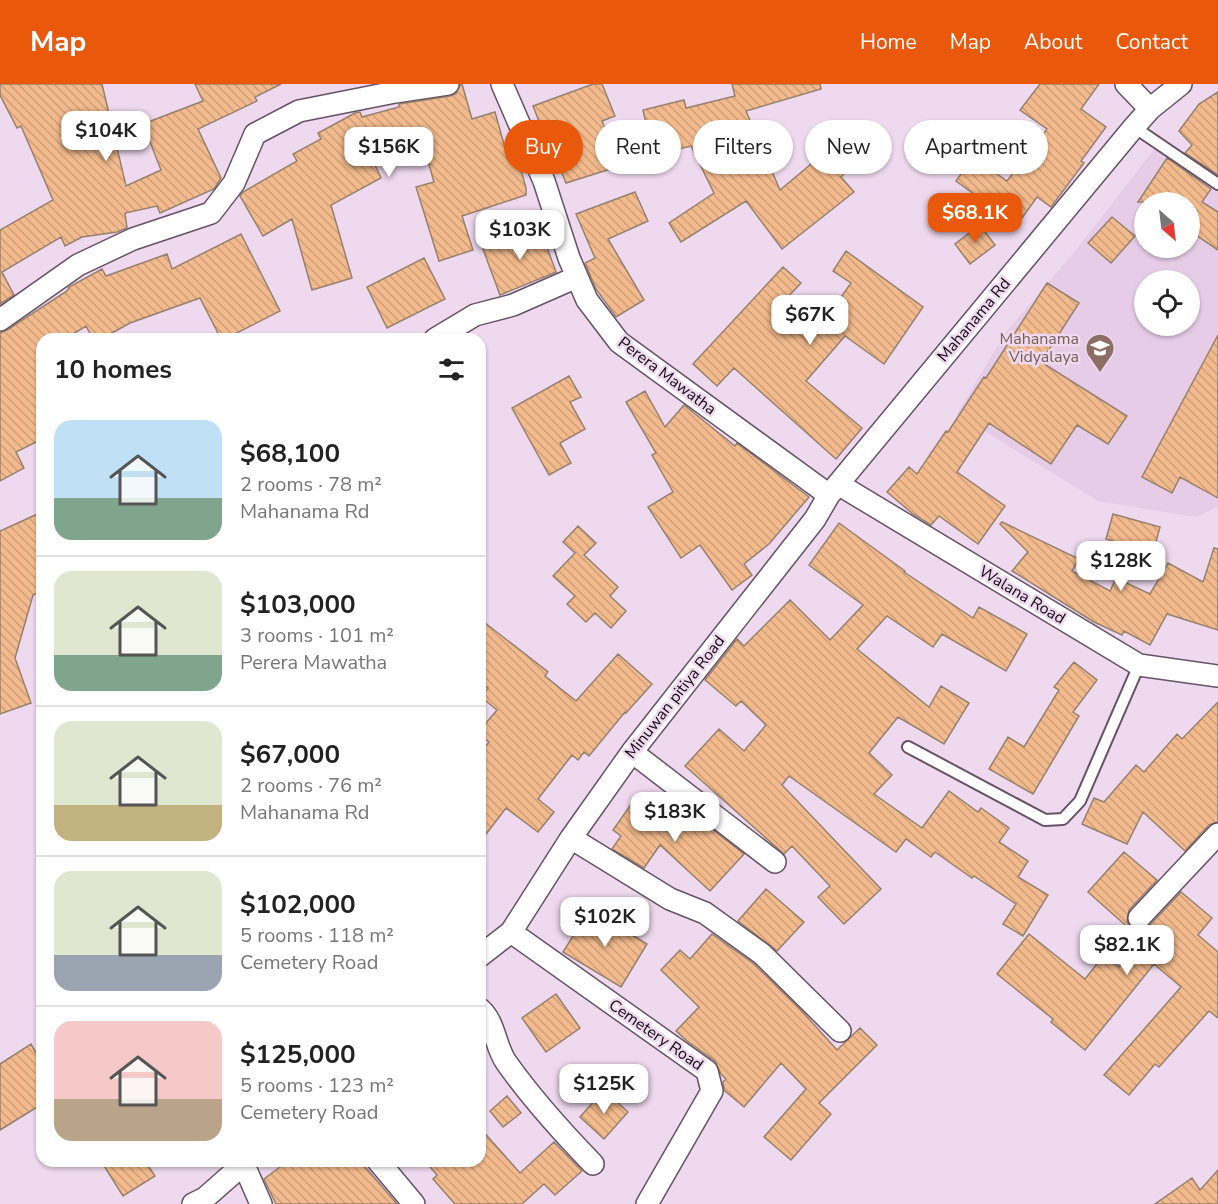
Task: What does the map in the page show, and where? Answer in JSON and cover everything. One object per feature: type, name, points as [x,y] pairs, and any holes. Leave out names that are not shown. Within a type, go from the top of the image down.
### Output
[{"type":"street","points":[[0,320],[78,265],[133,238],[211,213],[234,183],[255,134],[299,111],[448,84]]},
{"type":"street","name":"Perera Mawatha","points":[[502,84],[543,182],[568,258],[587,300],[619,342],[836,486]]},
{"type":"street","points":[[1126,84],[1150,109]]},
{"type":"street","name":"Mahanama Rd","points":[[836,486],[1134,127],[1150,109],[1181,84]]},
{"type":"street","points":[[445,333],[475,315],[513,305],[577,277]]},
{"type":"street","name":"Walana Road","points":[[836,486],[1139,665],[1218,676]]},
{"type":"street","name":"Minuwan pitiya Road","points":[[486,951],[511,932],[571,838],[632,752],[815,519],[836,486]]},
{"type":"street","points":[[632,752],[775,862]]},
{"type":"street","points":[[1139,918],[1218,834]]},
{"type":"street","points":[[571,838],[670,899],[705,914],[762,954],[840,1031]]},
{"type":"street","name":"Cemetery Road","points":[[511,932],[707,1071],[712,1091],[647,1204]]},
{"type":"street","points":[[486,1014],[504,1059],[534,1101],[592,1164]]},
{"type":"street","points":[[193,1204],[205,1198],[240,1167]]},
{"type":"street","points":[[247,1167],[261,1204]]},
{"type":"street","points":[[383,1167],[414,1204]]},
{"type":"lane","points":[[1134,127],[1218,184]]},
{"type":"lane","points":[[908,747],[1045,820],[1063,819],[1080,801],[1139,665]]},
{"type":"shaded area","name":"Mahanama Vidyalaya","points":[[1156,147],[1218,189],[1218,507],[1196,517],[1098,501],[957,414],[1006,332],[1076,250]]},
{"type":"building","points":[[0,84],[102,84],[126,186],[161,170],[143,124],[203,101],[195,84],[281,84],[255,97],[257,101],[198,129],[221,178],[214,189],[160,213],[157,206],[125,213],[127,228],[117,232],[82,237],[65,246],[61,237],[2,272],[14,295],[0,304],[0,230],[53,200],[21,126],[17,128],[0,95]]},
{"type":"building","points":[[462,84],[472,119],[495,112],[504,145],[504,174],[522,174],[526,195],[462,216],[473,250],[439,261],[416,187],[434,182],[422,140],[381,151],[385,159],[375,165],[381,178],[331,205],[352,278],[312,290],[292,219],[263,236],[240,196],[243,192],[297,161],[293,154],[321,139],[318,133],[355,113],[360,112],[362,117],[399,107],[399,104],[456,94]]},
{"type":"building","points":[[593,84],[602,84],[615,116],[605,120],[595,120],[595,174],[566,183],[562,174],[583,174],[583,120],[538,120],[533,106]]},
{"type":"building","points":[[732,84],[820,84],[821,89],[746,111],[750,120],[693,120],[693,150],[691,146],[681,148],[681,120],[645,120],[643,110],[684,100],[686,108],[735,96]]},
{"type":"building","points":[[1040,84],[1099,84],[1081,109],[1106,127],[1081,161],[1084,163],[1051,207],[1037,197],[1017,225],[956,181],[961,174],[997,174],[1007,181],[1012,174],[1048,174],[1048,120],[1034,120],[1020,110]]},
{"type":"building","points":[[1218,92],[1218,175],[1185,153],[1192,145],[1179,131],[1199,104]]},
{"type":"building","points":[[1167,158],[1211,189],[1202,202],[1218,212],[1218,250],[1200,238],[1200,192],[1145,192]]},
{"type":"building","points":[[805,169],[805,174],[844,174],[841,177],[854,192],[782,249],[746,201],[681,242],[669,223],[714,193],[705,174],[773,174],[780,190]]},
{"type":"building","points":[[635,192],[648,221],[608,239],[644,300],[616,317],[596,289],[585,263],[595,258],[576,214]]},
{"type":"building","points":[[1112,217],[1134,235],[1111,263],[1088,243]]},
{"type":"building","points":[[980,225],[995,245],[970,264],[955,244]]},
{"type":"building","points":[[540,228],[556,272],[500,295],[483,249]]},
{"type":"building","points":[[241,234],[280,311],[237,333],[218,333],[200,298],[130,323],[112,333],[90,333],[86,326],[75,333],[36,333],[36,442],[16,452],[24,468],[0,481],[0,333],[67,291],[69,287],[102,269],[106,276],[167,254],[172,269]]},
{"type":"building","points":[[846,251],[923,307],[884,364],[845,336],[806,381],[862,428],[836,459],[734,368],[717,386],[693,364],[783,267],[801,283],[783,302],[815,334],[851,283],[833,271]]},
{"type":"building","points":[[424,258],[445,299],[387,328],[367,287]]},
{"type":"building","points":[[1047,283],[1079,303],[1041,362],[1127,416],[1108,444],[1077,425],[1051,464],[989,423],[957,472],[1005,506],[978,544],[939,516],[931,525],[913,514],[887,492],[909,467],[917,474],[984,377],[986,378]]},
{"type":"building","points":[[1218,335],[1218,498],[1180,477],[1172,493],[1142,477]]},
{"type":"building","points":[[569,376],[581,397],[570,402],[585,429],[560,443],[571,463],[549,475],[512,408]]},
{"type":"building","points":[[645,391],[665,427],[684,405],[735,446],[737,443],[809,497],[769,544],[744,564],[752,575],[732,590],[700,545],[681,558],[648,507],[673,492],[652,455],[656,453],[626,402]]},
{"type":"building","points":[[1113,514],[1160,527],[1153,553],[1106,539]]},
{"type":"building","points":[[36,515],[36,594],[33,595],[15,658],[31,703],[0,714],[0,531]]},
{"type":"building","points":[[1002,522],[1079,559],[1072,571],[1110,591],[1116,578],[1150,594],[1168,563],[1203,582],[1214,548],[1218,549],[1218,630],[1167,614],[1150,645],[1124,631],[1122,635],[1094,622],[1012,571],[1028,552],[1000,524]]},
{"type":"building","points":[[839,523],[904,572],[973,618],[979,607],[1027,634],[1006,671],[942,634],[933,647],[887,616],[857,649],[929,707],[941,686],[969,703],[944,744],[898,717],[869,753],[892,775],[874,794],[922,828],[949,791],[978,812],[981,808],[1009,828],[999,842],[1028,861],[1018,877],[1048,895],[1023,936],[1003,924],[1016,904],[974,876],[972,878],[935,852],[931,857],[906,839],[896,852],[789,776],[782,785],[881,889],[844,924],[818,897],[830,886],[792,846],[784,854],[685,766],[719,729],[744,751],[766,725],[741,701],[736,706],[705,680],[737,639],[744,646],[790,600],[830,640],[863,605],[809,565]]},
{"type":"building","points":[[578,526],[596,543],[584,555],[618,587],[610,596],[626,611],[611,628],[595,613],[586,622],[567,604],[575,596],[553,576],[575,553],[563,542]]},
{"type":"building","points":[[486,624],[548,672],[545,676],[576,701],[618,654],[652,684],[625,712],[589,756],[584,752],[578,760],[572,755],[538,799],[554,812],[538,832],[506,808],[486,834],[486,746],[489,742],[486,740],[486,723],[497,710],[486,701],[488,688],[486,686]]},
{"type":"building","points":[[1074,662],[1097,680],[1073,712],[1079,716],[1033,794],[989,769],[1008,737],[1024,747],[1059,690],[1054,687]]},
{"type":"building","points":[[1218,702],[1218,822],[1209,825],[1185,851],[1143,812],[1127,844],[1082,824],[1094,798],[1104,802],[1136,765],[1144,772],[1177,734],[1182,739]]},
{"type":"building","points":[[640,797],[666,814],[708,826],[744,854],[710,891],[660,845],[644,868],[612,849],[621,836],[613,830],[632,803],[635,805]]},
{"type":"building","points":[[1124,852],[1157,880],[1129,910],[1127,921],[1130,927],[1137,930],[1148,927],[1181,892],[1212,918],[1198,935],[1218,952],[1218,1018],[1209,1011],[1159,1067],[1155,1064],[1129,1095],[1104,1075],[1181,987],[1154,964],[1085,1050],[1051,1022],[1053,1019],[997,974],[1029,934],[1085,979],[1104,955],[1119,967],[1142,940],[1088,892]]},
{"type":"building","points":[[766,889],[804,922],[777,951],[738,921]]},
{"type":"building","points":[[590,909],[647,944],[621,987],[563,952]]},
{"type":"building","points":[[712,934],[754,964],[799,1008],[837,1050],[860,1028],[877,1045],[819,1103],[831,1114],[791,1160],[764,1137],[806,1089],[781,1063],[744,1107],[724,1090],[723,1082],[726,1079],[715,1061],[676,1031],[699,1007],[661,970],[680,950],[690,959]]},
{"type":"building","points":[[556,994],[580,1028],[546,1052],[522,1018]]},
{"type":"building","points":[[31,1044],[36,1053],[36,1108],[0,1130],[0,1064]]},
{"type":"building","points":[[604,1090],[628,1112],[604,1139],[580,1117]]},
{"type":"building","points":[[507,1096],[521,1113],[503,1127],[490,1111]]},
{"type":"building","points":[[486,1135],[520,1173],[554,1142],[582,1171],[555,1195],[544,1184],[522,1204],[455,1204],[433,1179],[437,1175],[430,1167],[486,1167]]},
{"type":"building","points":[[105,1167],[149,1167],[155,1176],[123,1196]]},
{"type":"building","points":[[280,1167],[365,1167],[397,1204],[276,1204],[264,1179]]},
{"type":"building","points":[[1218,1170],[1218,1204],[1155,1204],[1192,1178],[1200,1190]]},
{"type":"place","name":"Mahanama Vidyalaya","points":[[1100,374]]}]
